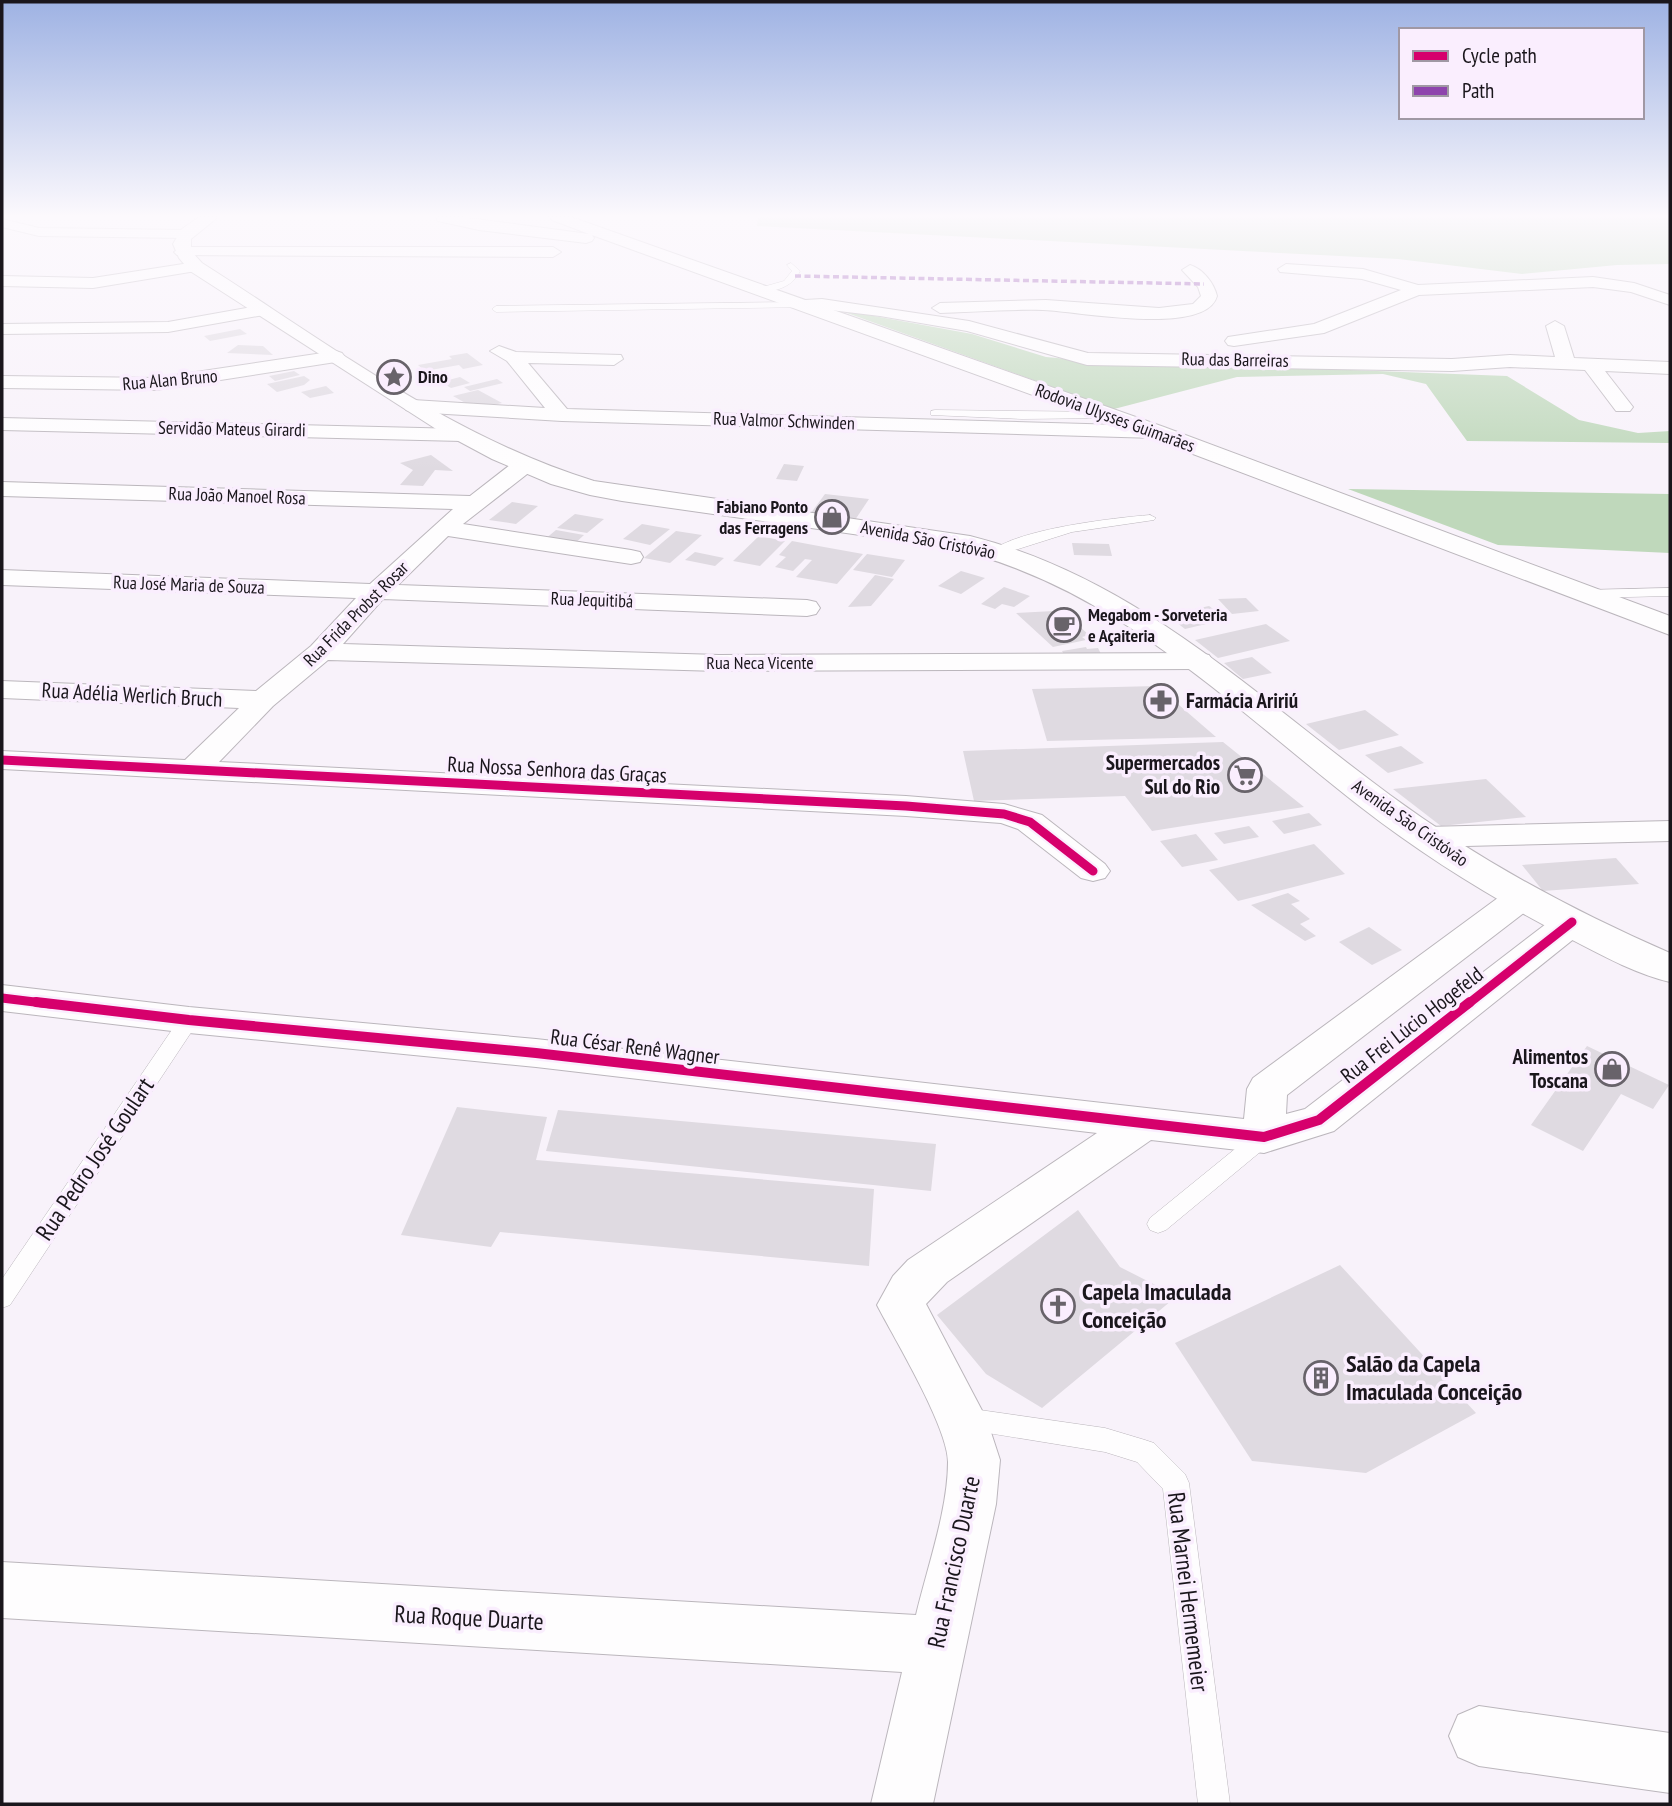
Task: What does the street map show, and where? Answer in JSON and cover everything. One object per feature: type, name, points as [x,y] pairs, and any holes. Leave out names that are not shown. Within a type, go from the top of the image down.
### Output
[{"type":"main road","name":"Avenida São Cristóvão","points":[[253,301],[413,406],[523,466],[590,488],[915,534],[996,552],[1041,567],[1088,591],[1199,661],[1378,803],[1426,837],[1521,897],[1670,969]]},
{"type":"main road","name":"Rodovia Ulysses Guimarães","points":[[794,301],[1156,432],[1581,595],[1670,626]]},
{"type":"street","points":[[880,311],[1047,305],[1144,313],[1181,312],[1207,301]]},
{"type":"street","points":[[1146,359],[1212,345],[1318,329],[1389,301]]},
{"type":"street","name":"Rua das Barreiras","points":[[805,305],[822,304],[880,311],[969,326],[1076,358],[1452,365],[1510,360],[1670,368]]},
{"type":"street","points":[[2,328],[168,327],[178,331],[205,332],[269,314]]},
{"type":"street","points":[[1555,326],[1566,363]]},
{"type":"street","points":[[562,415],[505,353],[614,359]]},
{"type":"street","name":"Rua Alan Bruno","points":[[2,382],[156,384],[198,380],[336,357]]},
{"type":"street","points":[[1592,366],[1623,407]]},
{"type":"street","name":"Rua Valmor Schwinden","points":[[413,406],[562,415],[1156,432]]},
{"type":"street","name":"Servidão Mateus Girardi","points":[[2,424],[462,435]]},
{"type":"street","name":"Rua Frida Probst Rosar","points":[[195,768],[263,700],[321,652],[376,592],[443,528],[523,466]]},
{"type":"street","name":"Rua João Manoel Rosa","points":[[2,488],[472,503]]},
{"type":"street","points":[[443,528],[631,557]]},
{"type":"street","name":"Rua José Maria de Souza","points":[[2,577],[376,592]]},
{"type":"street","name":"Rua Jequitibá","points":[[376,592],[807,608]]},
{"type":"street","name":"Rua Neca Vicente","points":[[321,652],[719,663],[1199,661]]},
{"type":"street","name":"Rua Adélia Werlich Bruch","points":[[2,689],[263,700]]},
{"type":"street","name":"Rua Nossa Senhora das Graças","points":[[2,760],[906,806],[1004,814],[1030,822],[1093,871]]},
{"type":"street","points":[[1426,837],[1670,831]]},
{"type":"street","name":"Rua Frei Lúcio Hogefeld","points":[[1521,897],[1267,1090],[1264,1137],[1319,1120],[1572,922]]},
{"type":"street","name":"Rua César Renê Wagner","points":[[2,998],[189,1020],[536,1053],[1264,1137]]},
{"type":"street","name":"Rua Francisco Duarte","points":[[901,1804],[969,1504],[974,1460],[962,1420],[901,1305],[912,1283],[928,1268],[945,1260],[1144,1123]]},
{"type":"street","name":"Rua Roque Duarte","points":[[2,1590],[937,1645]]},
{"type":"street","points":[[1479,1736],[1670,1763]]},
{"type":"lane","points":[[496,309],[805,305]]},
{"type":"lane","points":[[935,412],[1022,416],[1109,415]]},
{"type":"lane","points":[[996,552],[1026,538],[1069,528],[1150,518]]},
{"type":"lane","points":[[1581,595],[1670,592]]},
{"type":"lane","name":"Rua Pedro José Goulart","points":[[2,1298],[189,1020]]},
{"type":"lane","points":[[1158,1224],[1264,1137]]},
{"type":"lane","name":"Rua Marnei Hermemeier","points":[[962,1420],[1105,1440],[1145,1452],[1176,1483],[1214,1804]]},
{"type":"green space","points":[[836,309],[972,334],[1046,357],[1133,365],[1507,376],[1579,420],[1638,433],[1670,431],[1670,443],[1467,441],[1426,384],[1383,374],[1237,377],[1114,409]]},
{"type":"green space","points":[[1348,489],[1670,494],[1670,553],[1498,545]]},
{"type":"building","points":[[240,329],[247,334],[210,341],[204,336]]},
{"type":"building","points":[[238,345],[263,346],[273,355],[227,353]]},
{"type":"building","points":[[467,353],[483,365],[463,369],[459,365],[425,371],[418,365],[452,359],[449,356]]},
{"type":"building","points":[[294,371],[300,375],[275,381],[269,376]]},
{"type":"building","points":[[304,376],[310,380],[304,385],[277,392],[267,384]]},
{"type":"building","points":[[460,377],[470,383],[451,388],[441,382]]},
{"type":"building","points":[[497,379],[503,383],[470,391],[464,387]]},
{"type":"building","points":[[326,386],[334,393],[310,398],[301,392]]},
{"type":"building","points":[[478,390],[502,403],[476,409],[453,396]]},
{"type":"building","points":[[431,455],[453,471],[435,470],[423,486],[400,485],[413,470],[400,463]]},
{"type":"building","points":[[784,464],[804,466],[797,481],[776,479]]},
{"type":"building","points":[[825,494],[869,499],[853,523],[808,517]]},
{"type":"building","points":[[512,502],[538,506],[516,524],[489,520]]},
{"type":"building","points":[[575,514],[604,519],[587,533],[557,528]]},
{"type":"building","points":[[642,524],[670,529],[650,545],[623,539]]},
{"type":"building","points":[[556,530],[584,535],[573,545],[544,540]]},
{"type":"building","points":[[676,531],[702,535],[670,563],[644,558]]},
{"type":"building","points":[[759,536],[785,541],[760,566],[733,561]]},
{"type":"building","points":[[792,541],[863,554],[837,584],[796,577],[812,560],[805,559],[793,571],[775,567],[786,557],[779,555]]},
{"type":"building","points":[[1072,543],[1109,544],[1112,556],[1074,555]]},
{"type":"building","points":[[695,552],[724,558],[715,566],[685,560]]},
{"type":"building","points":[[867,554],[905,560],[892,577],[853,570]]},
{"type":"building","points":[[961,571],[985,578],[961,594],[938,586]]},
{"type":"building","points":[[875,575],[894,579],[871,606],[848,607]]},
{"type":"building","points":[[1004,587],[1030,596],[1014,607],[1002,604],[995,609],[981,604]]},
{"type":"building","points":[[1246,598],[1259,611],[1232,614],[1218,599]]},
{"type":"building","points":[[1209,606],[1227,619],[1185,629],[1167,615]]},
{"type":"building","points":[[1054,611],[1074,629],[1080,627],[1089,635],[1082,637],[1086,640],[1053,647],[1016,613]]},
{"type":"building","points":[[1266,624],[1290,641],[1218,658],[1195,640]]},
{"type":"building","points":[[1098,648],[1103,658],[1067,660],[1062,651]]},
{"type":"building","points":[[1252,657],[1272,673],[1243,679],[1224,663]]},
{"type":"building","points":[[1157,686],[1216,737],[1047,741],[1032,689]]},
{"type":"building","points":[[1365,710],[1399,735],[1339,750],[1306,724]]},
{"type":"building","points":[[1223,742],[1304,807],[1152,831],[1125,796],[974,801],[963,751]]},
{"type":"building","points":[[1401,746],[1424,763],[1388,773],[1365,755]]},
{"type":"building","points":[[1486,779],[1526,817],[1441,826],[1393,789]]},
{"type":"building","points":[[1309,813],[1322,825],[1284,834],[1272,821]]},
{"type":"building","points":[[1249,826],[1259,837],[1224,844],[1214,833]]},
{"type":"building","points":[[1196,834],[1218,860],[1182,867],[1160,841]]},
{"type":"building","points":[[1314,844],[1345,874],[1238,901],[1209,870]]},
{"type":"building","points":[[1616,858],[1639,884],[1543,891],[1522,865]]},
{"type":"building","points":[[1288,893],[1300,901],[1291,904],[1310,919],[1300,924],[1316,936],[1305,941],[1251,905]]},
{"type":"building","points":[[1369,927],[1402,950],[1372,965],[1339,942]]},
{"type":"building","points":[[1587,1046],[1669,1085],[1653,1109],[1621,1094],[1583,1151],[1531,1125]]},
{"type":"building","points":[[457,1107],[547,1117],[536,1160],[874,1189],[869,1266],[500,1232],[491,1247],[401,1235]]},
{"type":"building","points":[[558,1110],[936,1144],[931,1191],[546,1151]]},
{"type":"building","name":"Capela Imaculada Conceição","points":[[1078,1210],[1120,1267],[1177,1296],[1042,1408],[986,1374],[937,1315]]},
{"type":"building","name":"Salão da Capela Imaculada Conceição","points":[[1340,1265],[1476,1413],[1366,1473],[1252,1461],[1175,1343]]},
{"type":"cycle path","points":[[2,760],[906,806],[1004,814],[1030,822],[1093,871]]},
{"type":"cycle path","points":[[2,998],[189,1020],[536,1053],[1264,1137],[1319,1120],[1572,922]]},
{"type":"place","name":"Dino","points":[[394,377]]},
{"type":"place","name":"Fabiano Ponto das Ferragens","points":[[832,517]]},
{"type":"place","name":"Megabom - Sorveteria e Açaiteria","points":[[1064,625]]},
{"type":"place","name":"Farmácia Aririú","points":[[1161,701]]},
{"type":"place","name":"Supermercados Sul do Rio","points":[[1245,775]]},
{"type":"place","name":"Alimentos Toscana","points":[[1612,1069]]},
{"type":"place","name":"Capela Imaculada Conceição","points":[[1058,1306]]},
{"type":"place","name":"Salão da Capela Imaculada Conceição","points":[[1321,1378]]}]
